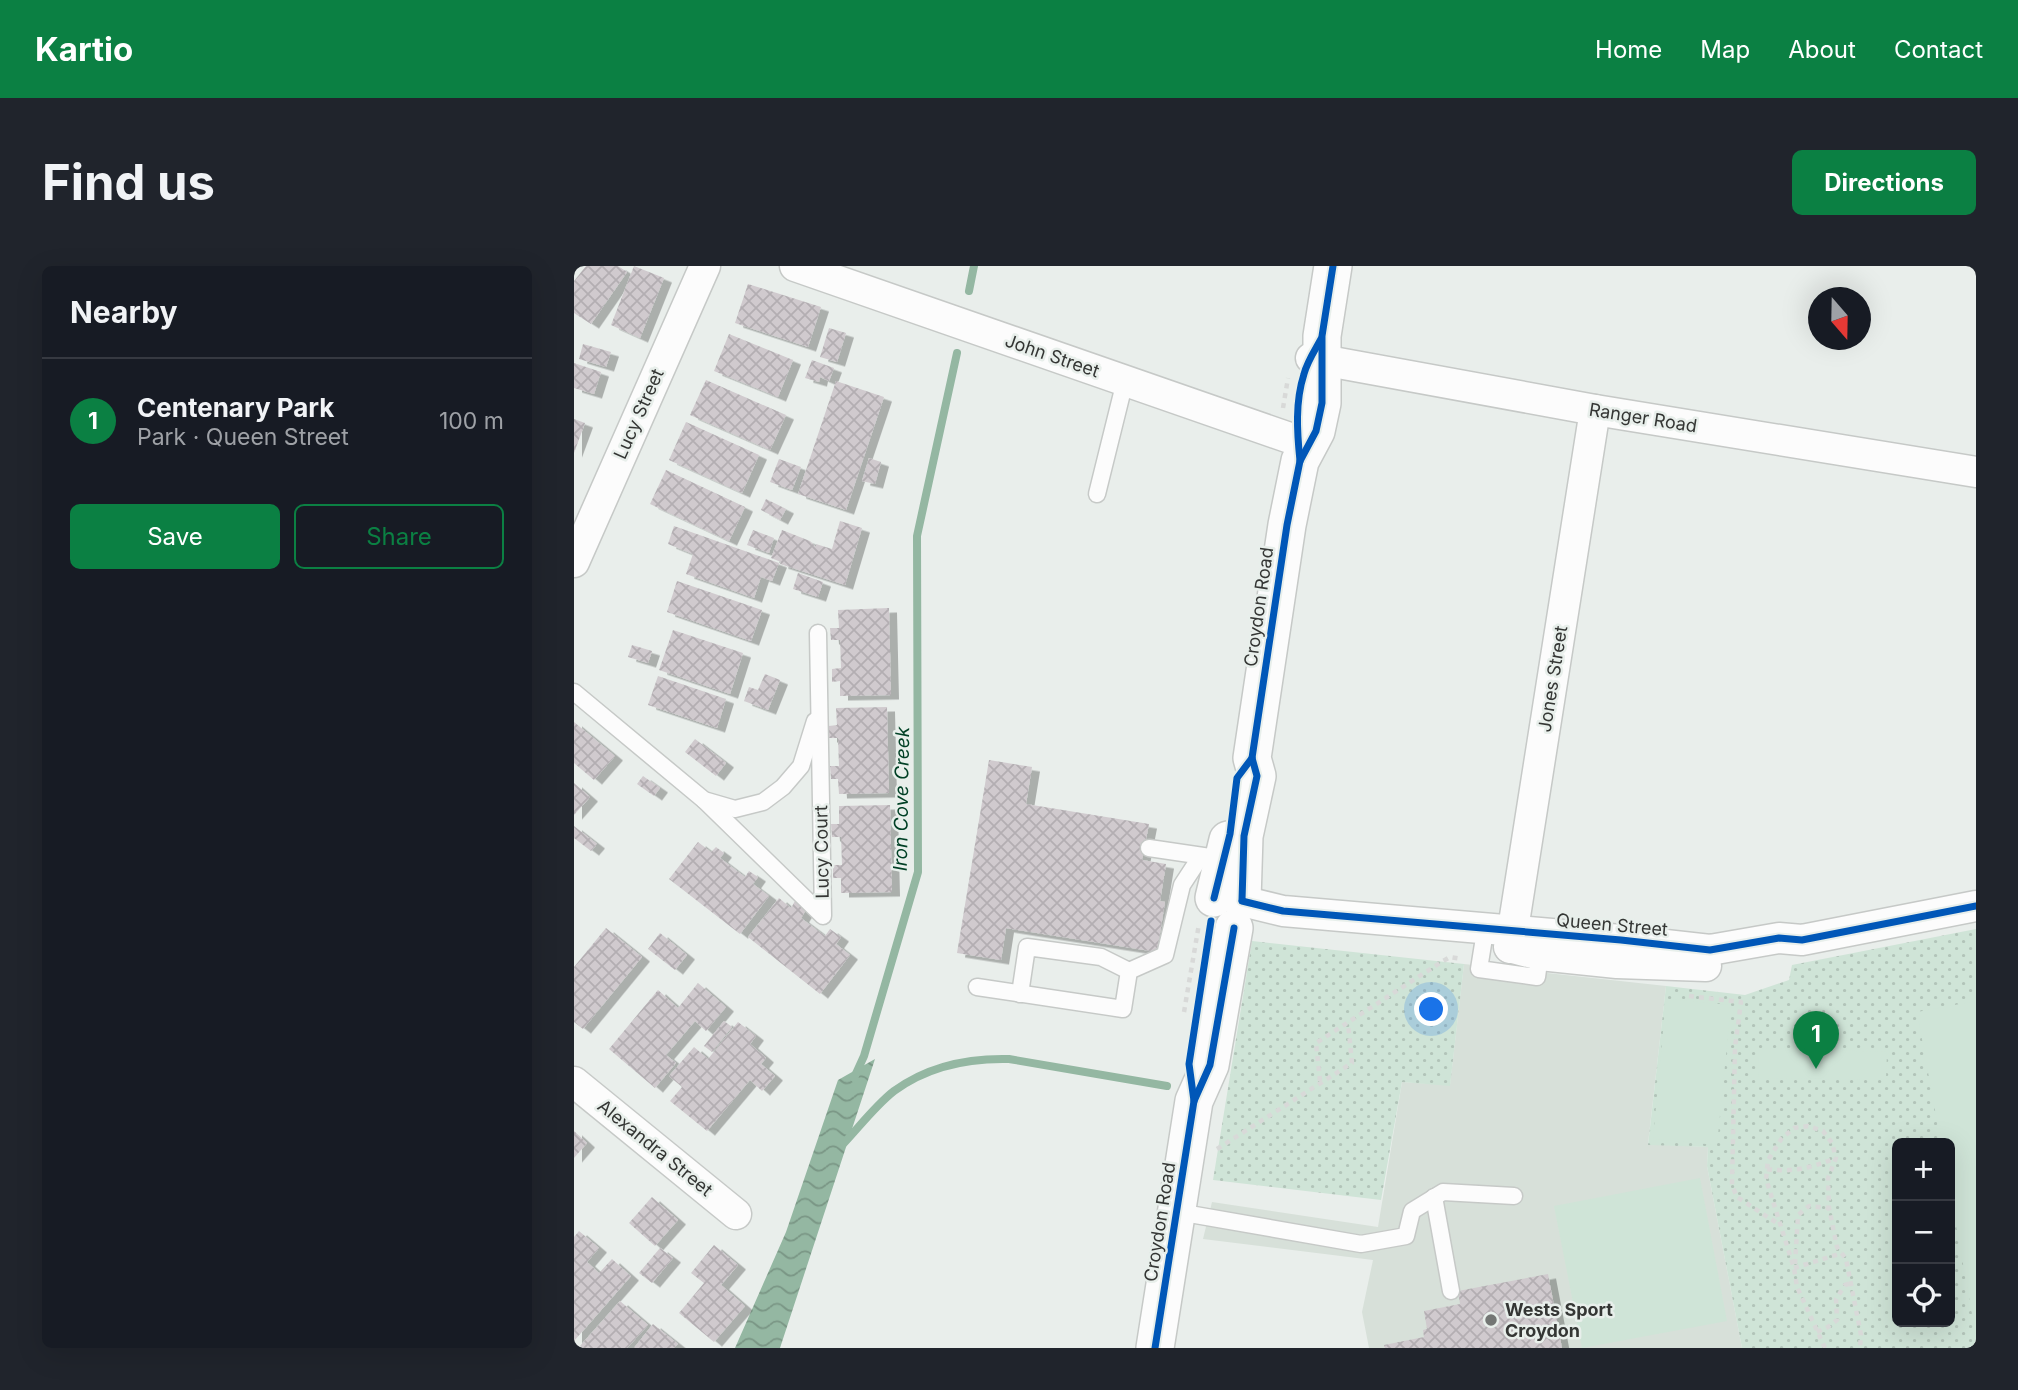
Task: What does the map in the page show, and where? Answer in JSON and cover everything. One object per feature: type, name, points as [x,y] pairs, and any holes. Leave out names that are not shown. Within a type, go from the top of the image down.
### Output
[{"type":"street","name":"Lucy Street","points":[[574,562],[705,266]]},
{"type":"street","name":"John Street","points":[[795,266],[1125,381],[1303,449]]},
{"type":"street","name":"Croydon Road","points":[[1155,1348],[1194,1101],[1210,1065],[1230,912],[1223,859],[1244,836],[1256,776],[1252,758],[1287,525],[1303,449],[1316,431],[1322,402],[1319,352],[1333,266]]},
{"type":"street","name":"Ranger Road","points":[[1319,352],[1595,411],[1976,472]]},
{"type":"street","name":"Jones Street","points":[[1493,941],[1595,411]]},
{"type":"street","name":"Queen Street","points":[[1230,912],[1278,925],[1493,941],[1621,940],[1710,950],[1779,938],[1802,940],[1976,906]]},
{"type":"street","name":"Queen Street","points":[[1230,912],[1283,911],[1493,941],[1540,955],[1694,967],[1781,958],[1802,940]]},
{"type":"street","name":"Alexandra Street","points":[[574,1082],[736,1214]]},
{"type":"lane","points":[[1097,494],[1125,381]]},
{"type":"lane","name":"Lucy Court","points":[[574,692],[704,800],[823,916],[818,632]]},
{"type":"lane","name":"Lucy Court","points":[[704,800],[735,809],[763,802],[783,787],[801,766],[820,706]]},
{"type":"lane","points":[[1149,848],[1223,859]]},
{"type":"lane","points":[[1129,971],[1165,955],[1182,885],[1223,859]]},
{"type":"lane","points":[[1020,994],[1027,947],[1101,957],[1129,971]]},
{"type":"lane","points":[[977,987],[1123,1009],[1129,971]]},
{"type":"lane","points":[[1178,1212],[1362,1244],[1406,1236],[1412,1211],[1443,1192],[1514,1196]]},
{"type":"lane","points":[[1434,1197],[1451,1291]]},
{"type":"path","points":[[1320,1081],[1316,1043],[1450,957],[1467,959],[1493,941]]},
{"type":"path","points":[[1681,991],[1689,996],[1741,1002],[1735,1047],[1732,1185],[1737,1197],[1780,1226]]},
{"type":"path","points":[[1188,1146],[1219,1149],[1320,1081],[1352,1063],[1348,1023]]},
{"type":"path","points":[[1825,1348],[1797,1287],[1794,1268],[1766,1179],[1768,1160],[1782,1138],[1794,1128],[1808,1126],[1823,1131],[1832,1143],[1836,1158],[1828,1178],[1829,1208],[1837,1247],[1846,1259],[1861,1335],[1860,1348]]},
{"type":"path","points":[[1767,1169],[1779,1171],[1809,1168],[1836,1158]]},
{"type":"path","points":[[1794,1268],[1798,1215],[1810,1206],[1829,1208]]},
{"type":"path","points":[[1794,1268],[1842,1253]]},
{"type":"path","points":[[1818,1332],[1837,1320],[1836,1298],[1845,1285],[1851,1283]]},
{"type":"shaded area","points":[[1976,929],[1976,1348],[1742,1348],[1707,1166],[1708,1147],[1648,1145],[1666,986],[1745,995],[1789,980],[1792,965]]},
{"type":"shaded area","points":[[1252,941],[1464,964],[1450,1086],[1402,1082],[1381,1200],[1213,1180]]},
{"type":"shaded area","points":[[1464,964],[1666,986],[1648,1144],[1708,1147],[1707,1166],[1742,1348],[1369,1348],[1362,1312],[1373,1260],[1203,1239],[1212,1202],[1378,1227],[1402,1082],[1450,1085]]},
{"type":"shaded area","points":[[1666,999],[1731,1005],[1717,1145],[1653,1139]]},
{"type":"shaded area","points":[[1976,1001],[1976,1336],[1955,1220],[1955,1138],[1940,1138],[1917,1012]]},
{"type":"shaded area","points":[[1759,1048],[1887,1052],[1886,1080],[1758,1078]]},
{"type":"shaded area","points":[[1700,1178],[1727,1321],[1582,1348],[1554,1206]]},
{"type":"water","points":[[875,1059],[780,1348],[735,1348],[786,1232],[838,1080]]},
{"type":"building","points":[[586,266],[618,266],[627,272],[591,324],[574,313],[574,281]]},
{"type":"building","points":[[634,266],[664,278],[640,338],[611,325]]},
{"type":"building","points":[[748,284],[821,307],[808,347],[735,323]]},
{"type":"building","points":[[829,328],[846,333],[837,362],[820,357]]},
{"type":"building","points":[[729,334],[793,360],[778,397],[714,371]]},
{"type":"building","points":[[583,344],[611,352],[606,367],[579,359]]},
{"type":"building","points":[[812,360],[834,368],[829,381],[820,377],[819,382],[805,378]]},
{"type":"building","points":[[574,363],[601,372],[594,394],[574,388]]},
{"type":"building","points":[[706,380],[786,415],[770,450],[690,415]]},
{"type":"building","points":[[836,381],[884,397],[846,510],[798,494]]},
{"type":"building","points":[[574,419],[585,423],[574,453]]},
{"type":"building","points":[[686,422],[759,455],[742,493],[669,460]]},
{"type":"building","points":[[869,458],[881,462],[875,484],[862,481]]},
{"type":"building","points":[[779,459],[801,467],[792,490],[770,482]]},
{"type":"building","points":[[666,470],[745,507],[729,541],[650,504]]},
{"type":"building","points":[[766,499],[786,509],[780,520],[761,510]]},
{"type":"building","points":[[840,521],[862,528],[845,585],[780,564],[781,562],[771,558],[782,530],[810,541],[816,547],[816,544],[832,549]]},
{"type":"building","points":[[674,526],[779,563],[772,581],[761,577],[754,598],[686,574],[693,554],[668,544]]},
{"type":"building","points":[[753,530],[774,538],[769,553],[747,545]]},
{"type":"building","points":[[798,573],[823,582],[818,597],[793,589]]},
{"type":"building","points":[[677,581],[762,610],[751,641],[667,612]]},
{"type":"building","points":[[889,608],[891,695],[840,696],[840,681],[832,682],[832,669],[841,668],[840,640],[831,640],[830,628],[839,628],[838,610]]},
{"type":"building","points":[[673,630],[743,653],[730,694],[659,670]]},
{"type":"building","points":[[632,645],[652,651],[648,663],[628,657]]},
{"type":"building","points":[[765,674],[780,680],[768,710],[744,701],[749,687],[758,690]]},
{"type":"building","points":[[658,676],[726,699],[717,728],[648,705]]},
{"type":"building","points":[[887,707],[889,793],[839,794],[838,779],[831,779],[830,766],[839,766],[838,738],[829,738],[829,726],[837,725],[836,708]]},
{"type":"building","points":[[574,722],[615,756],[594,780],[574,763]]},
{"type":"building","points":[[695,739],[726,763],[716,776],[685,752]]},
{"type":"building","points":[[989,760],[1032,767],[1026,804],[1149,824],[1142,860],[1166,864],[1160,901],[1165,902],[1157,952],[1006,928],[1001,960],[957,953]]},
{"type":"building","points":[[643,776],[660,788],[654,796],[637,784]]},
{"type":"building","points":[[574,783],[590,797],[574,815]]},
{"type":"building","points":[[890,805],[892,892],[841,893],[841,878],[833,878],[833,865],[842,865],[841,837],[832,837],[831,824],[839,824],[839,806]]},
{"type":"building","points":[[574,826],[597,844],[591,851],[574,838]]},
{"type":"building","points":[[698,842],[711,852],[716,847],[724,853],[720,858],[745,877],[749,871],[758,877],[753,884],[769,896],[740,934],[669,879]]},
{"type":"building","points":[[779,898],[791,908],[795,901],[806,910],[801,918],[825,936],[830,929],[841,937],[836,944],[850,955],[820,994],[748,937]]},
{"type":"building","points":[[606,928],[642,957],[583,1029],[574,1022],[574,967]]},
{"type":"building","points":[[660,933],[687,955],[675,970],[648,949]]},
{"type":"building","points":[[698,983],[726,1007],[706,1031],[695,1021],[666,1055],[676,1063],[655,1088],[609,1049],[658,990],[678,1008]]},
{"type":"building","points":[[724,1021],[732,1027],[712,1052],[704,1046]]},
{"type":"building","points":[[738,1022],[756,1036],[750,1044],[766,1058],[761,1064],[775,1076],[762,1091],[750,1080],[707,1131],[670,1101],[682,1087],[669,1076],[694,1047],[708,1059]]},
{"type":"building","points":[[574,1131],[587,1143],[574,1158]]},
{"type":"building","points":[[652,1197],[678,1220],[655,1246],[629,1223]]},
{"type":"building","points":[[579,1231],[599,1248],[587,1262],[599,1273],[612,1259],[631,1276],[574,1341],[574,1237]]},
{"type":"building","points":[[714,1245],[738,1265],[721,1285],[745,1306],[714,1342],[679,1313],[704,1283],[691,1273]]},
{"type":"building","points":[[660,1248],[673,1258],[652,1283],[639,1273]]},
{"type":"building","name":"Wests Sport Croydon","points":[[1548,1274],[1562,1348],[1385,1348],[1384,1345],[1424,1337],[1423,1330],[1427,1329],[1424,1311],[1460,1304],[1458,1291]]},
{"type":"building","points":[[620,1301],[648,1325],[627,1348],[582,1348],[580,1346]]},
{"type":"building","points":[[653,1324],[678,1344],[674,1348],[634,1348]]},
{"type":"waterway","name":"Iron Cove Creek","points":[[969,291],[974,266]]},
{"type":"waterway","name":"Iron Cove Creek","points":[[854,1078],[864,1056],[918,872],[917,536],[957,353]]},
{"type":"waterway","points":[[844,1143],[874,1109],[907,1082],[949,1065],[964,1062],[1009,1059],[1167,1086]]},
{"type":"cycle path","points":[[1242,900],[1244,836],[1257,776],[1252,758],[1287,525],[1300,461],[1316,431],[1322,403],[1322,336],[1333,266]]},
{"type":"cycle path","points":[[1300,461],[1299,395],[1307,365],[1321,339]]},
{"type":"cycle path","points":[[1214,898],[1230,834],[1237,778],[1252,758]]},
{"type":"cycle path","points":[[1242,901],[1283,911],[1710,950],[1779,938],[1802,940],[1976,906]]},
{"type":"cycle path","points":[[1194,1101],[1189,1064],[1211,921]]},
{"type":"cycle path","points":[[1155,1348],[1194,1101],[1210,1065],[1234,928]]},
{"type":"place","name":"Centenary Park","points":[[1816,1069]]},
{"type":"place","name":"Wests Sport Croydon","points":[[1491,1320]]}]
